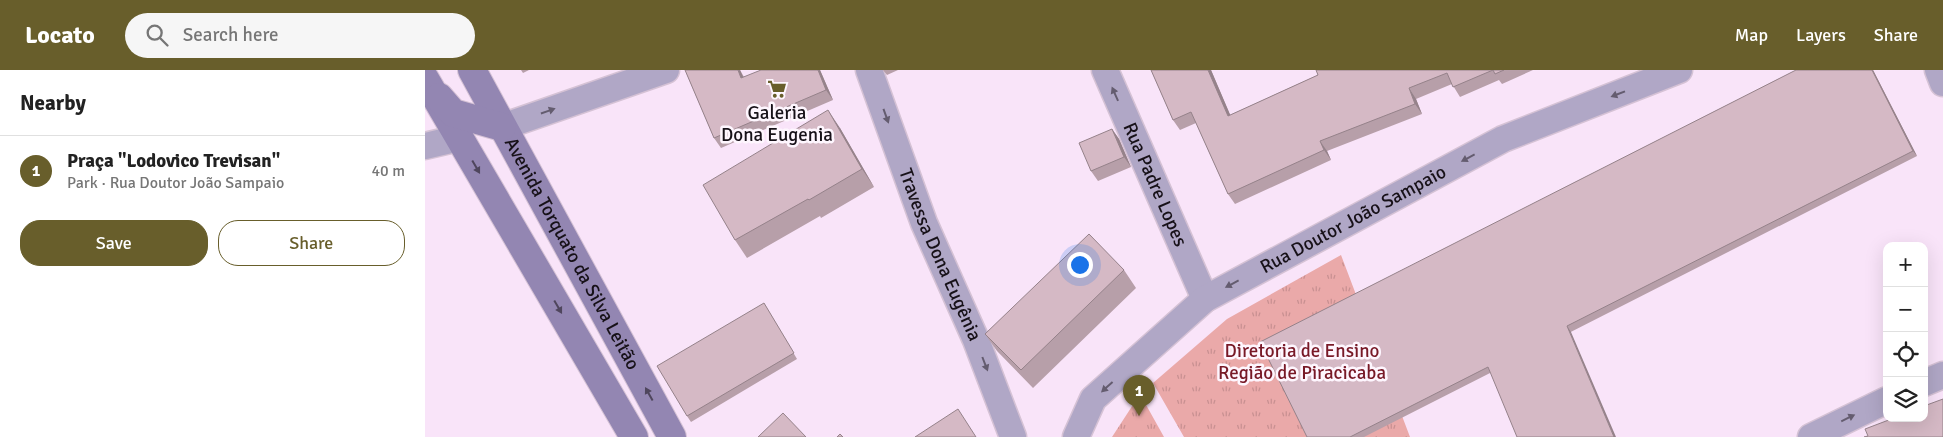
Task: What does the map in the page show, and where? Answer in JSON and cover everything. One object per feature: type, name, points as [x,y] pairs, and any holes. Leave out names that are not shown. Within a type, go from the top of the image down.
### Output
[{"type":"main road","name":"Avenida Torquato da Silva Leitão","points":[[472,70],[672,437]]},
{"type":"main road","name":"Avenida Torquato da Silva Leitão","points":[[427,82],[633,437]]},
{"type":"main road","points":[[427,82],[453,112],[502,126]]},
{"type":"street","points":[[502,126],[666,70]]},
{"type":"street","name":"Travessa Dona Eugênia","points":[[869,70],[924,223],[976,340],[1013,437]]},
{"type":"street","name":"Rua Padre Lopes","points":[[1105,70],[1205,298]]},
{"type":"street","name":"Rua Doutor João Sampaio","points":[[1076,437],[1093,399],[1205,298],[1503,139],[1651,75],[1679,70]]},
{"type":"street","points":[[1938,70],[1943,83]]},
{"type":"street","points":[[425,146],[459,138]]},
{"type":"street","points":[[1928,381],[1943,375]]},
{"type":"street","points":[[1811,437],[1883,402]]},
{"type":"green space","name":"Diretoria de Ensino Região de Piracicaba","points":[[1341,255],[1410,437],[1184,437],[1153,383],[1227,319]]},
{"type":"green space","points":[[1140,394],[1164,437],[1112,437]]},
{"type":"building","points":[[685,70],[738,70],[741,78],[761,70],[818,70],[826,90],[714,138]]},
{"type":"building","points":[[1151,70],[1208,70],[1228,116],[1318,75],[1316,70],[1493,70],[1453,87],[1447,73],[1409,88],[1415,104],[1320,141],[1324,150],[1228,194],[1191,112],[1173,120]]},
{"type":"building","points":[[1493,70],[1504,70],[1495,74]]},
{"type":"building","points":[[1796,70],[1872,70],[1913,151],[1567,326],[1614,437],[1517,437],[1488,367],[1350,437],[1307,437],[1260,342]]},
{"type":"building","points":[[828,110],[862,169],[735,240],[703,185]]},
{"type":"building","points":[[1112,129],[1124,157],[1091,171],[1079,143]]},
{"type":"building","points":[[1089,234],[1124,270],[1021,370],[985,334]]},
{"type":"building","points":[[764,303],[794,353],[687,416],[657,366]]},
{"type":"building","points":[[1943,399],[1943,437],[1864,437],[1868,436],[1865,429],[1883,422],[1928,422],[1928,405]]},
{"type":"building","points":[[958,409],[976,437],[915,437]]},
{"type":"building","points":[[783,413],[806,437],[758,437]]},
{"type":"place","name":"Galeria Dona Eugenia","points":[[777,89]]},
{"type":"place","name":"Praça \"Lodovico Trevisan\"","points":[[1139,416]]}]
